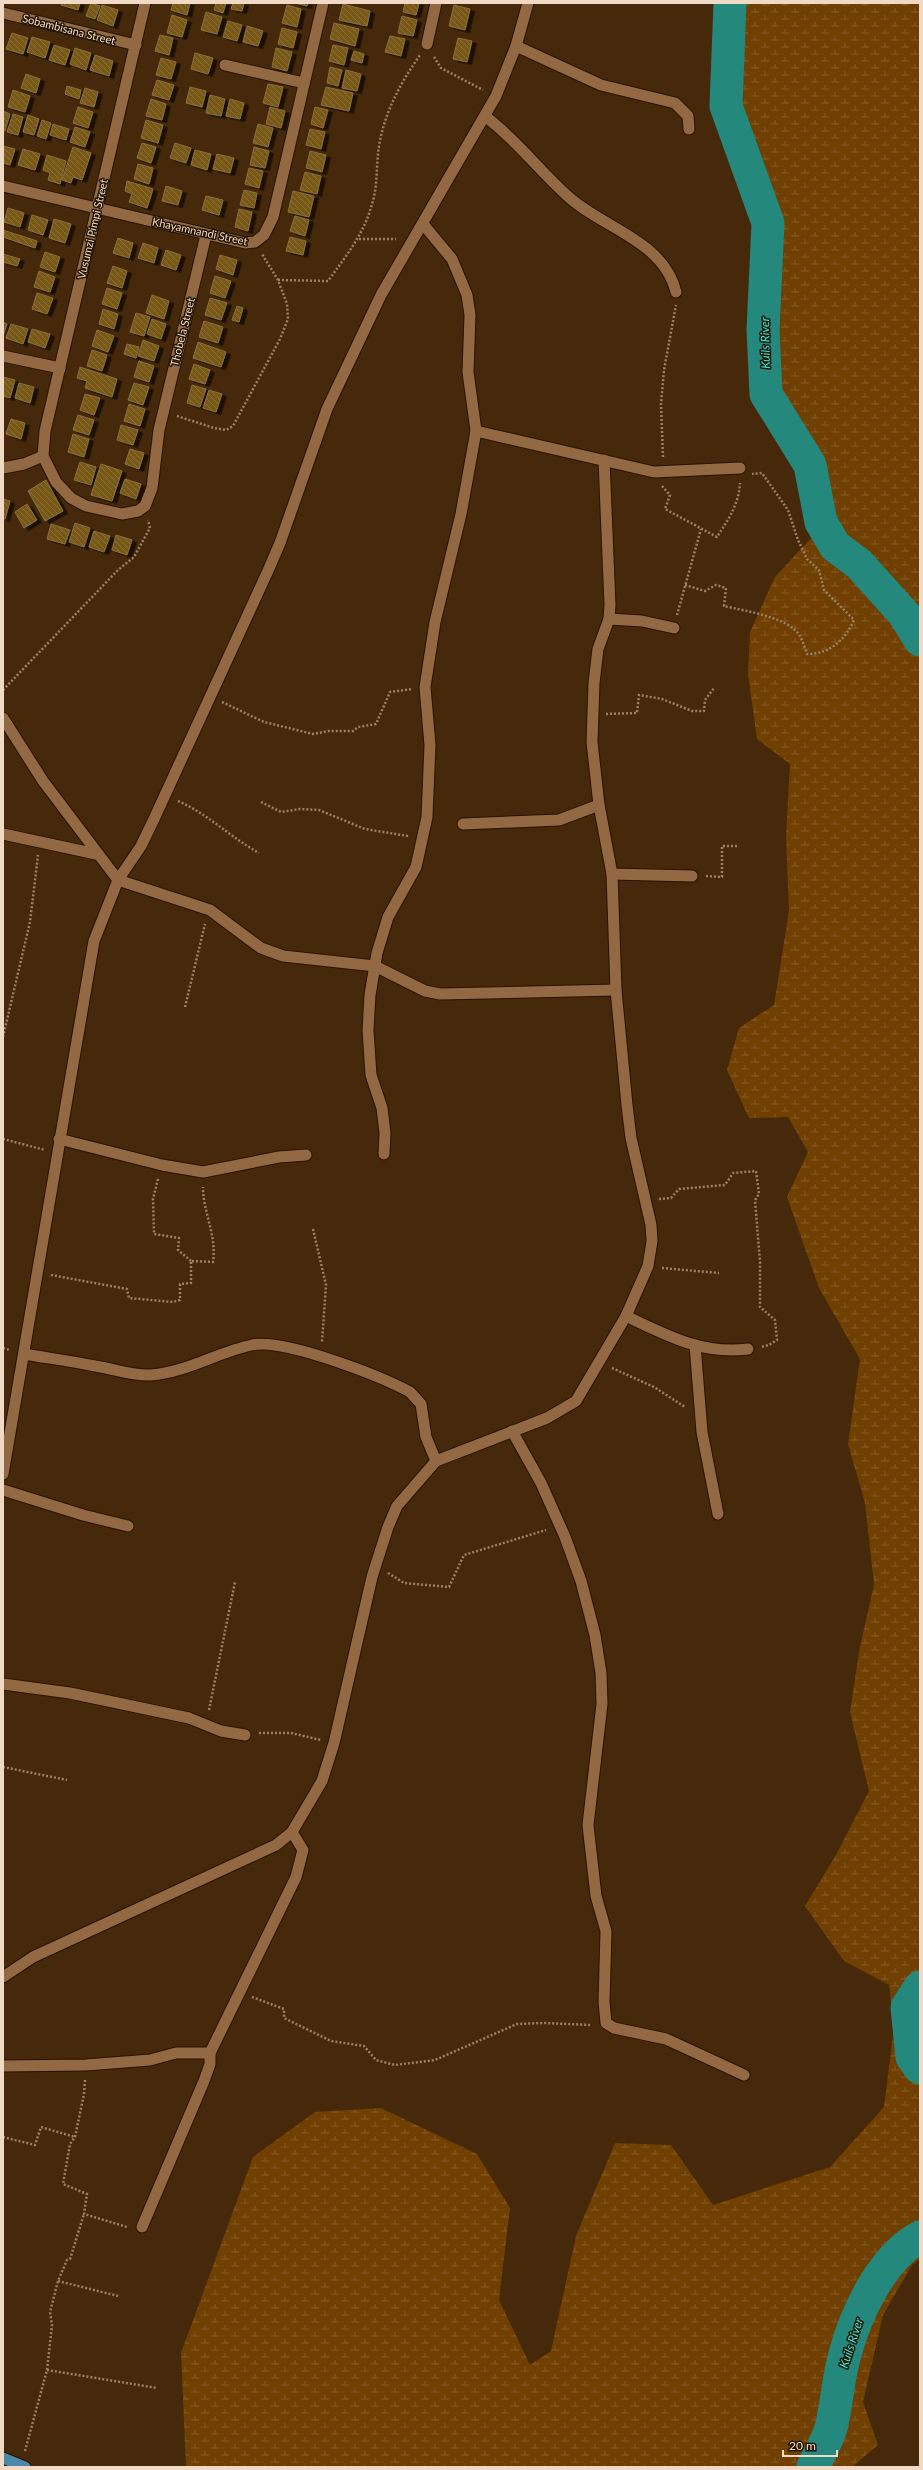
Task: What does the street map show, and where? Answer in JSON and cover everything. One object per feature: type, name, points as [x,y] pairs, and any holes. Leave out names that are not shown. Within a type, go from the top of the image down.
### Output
[{"type":"main road","points":[[3,2458],[23,2466]]},
{"type":"street","name":"Vusumzi Pimpi Street","points":[[144,506],[138,511],[122,514],[86,506],[71,498],[56,482],[44,456],[45,431],[145,3]]},
{"type":"street","name":"Khayamnandi Street","points":[[3,186],[206,235],[245,243],[255,242],[264,235],[273,217],[323,3]]},
{"type":"street","points":[[427,44],[436,3]]},
{"type":"street","points":[[3,1474],[24,1354],[36,1272],[94,941],[118,880],[141,846],[280,543],[327,409],[381,294],[486,117],[516,46],[528,3]]},
{"type":"street","name":"Sobambisana Street","points":[[3,13],[136,45]]},
{"type":"street","points":[[516,46],[601,85],[675,103],[688,116],[689,129]]},
{"type":"street","points":[[225,65],[304,83]]},
{"type":"street","points":[[486,117],[505,131],[582,208],[650,251],[674,282],[676,292]]},
{"type":"street","points":[[384,1154],[384,1119],[371,1075],[368,1030],[370,995],[375,966],[388,917],[416,867],[427,817],[430,745],[425,687],[435,622],[461,514],[476,432],[468,372],[470,316],[467,295],[452,259],[423,224]]},
{"type":"street","name":"Thobela Street","points":[[144,506],[152,488],[159,430],[163,411],[206,235]]},
{"type":"street","points":[[3,356],[60,368]]},
{"type":"street","points":[[476,432],[640,469],[664,471],[740,468]]},
{"type":"street","points":[[3,468],[24,464],[44,456]]},
{"type":"street","points":[[3,1977],[33,1957],[276,1845],[292,1832],[322,1781],[334,1743],[375,1566],[397,1506],[436,1460],[547,1418],[576,1401],[597,1362],[626,1316],[648,1266],[652,1241],[646,1200],[631,1138],[616,990],[612,874],[599,805],[592,742],[592,713],[598,649],[608,619],[610,566],[604,460]]},
{"type":"street","points":[[608,619],[642,621],[674,628]]},
{"type":"street","points":[[3,718],[43,781],[96,854],[118,880],[210,910],[262,948],[273,953],[283,956],[375,966],[425,991],[440,994],[616,990]]},
{"type":"street","points":[[463,824],[559,820],[599,805]]},
{"type":"street","points":[[3,834],[96,854]]},
{"type":"street","points":[[612,874],[692,876]]},
{"type":"street","points":[[59,1139],[162,1165],[202,1172],[279,1157],[306,1155]]},
{"type":"street","points":[[626,1316],[695,1345],[718,1351],[748,1349]]},
{"type":"street","points":[[24,1354],[97,1366],[129,1375],[151,1375],[176,1371],[235,1349],[264,1343],[277,1344],[319,1356],[400,1387],[417,1398],[421,1404],[426,1437],[436,1460]]},
{"type":"street","points":[[695,1345],[700,1418],[718,1514]]},
{"type":"street","points":[[512,1431],[541,1483],[560,1526],[581,1581],[595,1634],[601,1673],[602,1704],[588,1825],[596,1896],[606,1931],[606,2023],[614,2028],[666,2039],[744,2075]]},
{"type":"street","points":[[3,1490],[128,1526]]},
{"type":"street","points":[[3,1684],[70,1693],[189,1718],[221,1731],[245,1735]]},
{"type":"street","points":[[142,2227],[204,2081],[210,2064],[210,2053],[296,1877],[302,1850],[292,1832]]},
{"type":"street","points":[[3,2066],[86,2065],[150,2060],[176,2053],[210,2053]]},
{"type":"path","points":[[278,280],[328,280],[359,239],[373,203],[379,147],[387,111],[402,80],[427,44],[440,68],[496,96]]},
{"type":"path","points":[[359,239],[414,239]]},
{"type":"path","points":[[163,411],[214,428],[226,430],[233,426],[280,339],[288,318],[287,304],[278,280],[255,242]]},
{"type":"path","points":[[676,292],[676,307],[666,354],[661,404],[664,471],[662,488],[670,494],[665,510],[717,537],[730,519],[740,490],[740,468]]},
{"type":"path","points":[[685,585],[705,591],[716,585],[726,588],[724,606],[758,613],[790,626],[800,636],[807,654],[819,654],[835,646],[849,631],[854,620],[824,590],[819,570],[807,559],[782,498],[762,473],[750,474],[740,468]]},
{"type":"path","points":[[3,690],[118,570],[134,557],[150,528],[144,506]]},
{"type":"path","points":[[674,628],[701,529]]},
{"type":"path","points":[[209,696],[264,722],[313,734],[352,731],[358,727],[376,724],[390,692],[425,687]]},
{"type":"path","points":[[592,713],[637,713],[639,695],[662,699],[692,711],[704,711],[705,700],[714,688]]},
{"type":"path","points":[[165,796],[192,807],[214,820],[227,833],[259,853]]},
{"type":"path","points":[[261,802],[281,812],[300,809],[319,810],[365,829],[422,839]]},
{"type":"path","points":[[3,1037],[30,922],[39,842]]},
{"type":"path","points":[[692,876],[722,877],[722,846],[739,846]]},
{"type":"path","points":[[185,1007],[200,941],[210,910]]},
{"type":"path","points":[[3,1139],[57,1153]]},
{"type":"path","points":[[162,1165],[153,1199],[154,1234],[178,1238],[178,1250],[191,1261],[213,1262],[214,1256],[212,1233],[208,1212],[203,1202],[202,1172]]},
{"type":"path","points":[[646,1200],[672,1198],[679,1189],[725,1186],[733,1174],[756,1171],[759,1194],[754,1200],[760,1262],[760,1307],[775,1320],[777,1340],[769,1345],[748,1349]]},
{"type":"path","points":[[313,1228],[326,1285],[324,1326],[319,1356]]},
{"type":"path","points":[[36,1272],[127,1289],[129,1298],[173,1302],[180,1300],[180,1284],[191,1283],[191,1261]]},
{"type":"path","points":[[648,1266],[719,1273]]},
{"type":"path","points":[[597,1362],[654,1387],[700,1418]]},
{"type":"path","points":[[375,1566],[404,1583],[449,1587],[464,1555],[560,1526]]},
{"type":"path","points":[[205,1724],[228,1624],[235,1582]]},
{"type":"path","points":[[245,1735],[269,1732],[291,1733],[334,1743]]},
{"type":"path","points":[[3,1767],[67,1780]]},
{"type":"path","points":[[240,1992],[284,2009],[284,2018],[331,2041],[364,2046],[376,2060],[395,2065],[435,2060],[517,2024],[544,2023],[594,2025],[605,2020]]},
{"type":"path","points":[[23,2466],[47,2370],[52,2325],[50,2312],[58,2281],[67,2260],[70,2259],[84,2214],[88,2194],[63,2184],[70,2144],[75,2137],[84,2094],[86,2065]]},
{"type":"path","points":[[3,2137],[35,2145],[41,2127],[75,2137]]},
{"type":"path","points":[[84,2214],[120,2223],[132,2229],[137,2230],[142,2227]]},
{"type":"path","points":[[58,2281],[118,2296]]},
{"type":"path","points":[[47,2370],[157,2388]]},
{"type":"green space","points":[[723,3],[920,3],[920,2259],[912,2265],[883,2315],[863,2402],[878,2445],[852,2467],[186,2467],[181,2353],[253,2157],[315,2112],[381,2108],[477,2154],[510,2208],[499,2300],[530,2365],[551,2351],[576,2236],[615,2143],[671,2145],[713,2205],[830,2167],[884,2107],[894,2027],[889,1985],[844,1961],[805,1906],[836,1855],[869,1791],[850,1712],[859,1652],[874,1584],[865,1503],[848,1444],[860,1359],[819,1288],[787,1197],[808,1152],[788,1117],[749,1118],[727,1070],[739,1028],[774,1005],[789,911],[786,836],[790,764],[757,739],[748,674],[750,632],[775,577],[814,535],[801,468],[775,423],[752,398],[750,306],[757,242],[752,204],[715,106],[718,51],[724,14]]},
{"type":"building","points":[[62,3],[80,3],[78,10],[61,5]]},
{"type":"building","points":[[91,3],[100,6],[95,19],[86,16]]},
{"type":"building","points":[[173,3],[190,3],[187,15],[171,10]]},
{"type":"building","points":[[216,3],[226,3],[223,13],[214,10]]},
{"type":"building","points":[[233,3],[244,3],[242,11],[231,9]]},
{"type":"building","points":[[294,3],[308,3],[307,6]]},
{"type":"building","points":[[405,3],[419,3],[416,15],[403,12]]},
{"type":"building","points":[[343,4],[370,11],[367,26],[339,20]]},
{"type":"building","points":[[102,5],[118,10],[113,26],[97,20]]},
{"type":"building","points":[[287,5],[301,9],[297,27],[282,23]]},
{"type":"building","points":[[454,5],[470,9],[465,30],[449,26]]},
{"type":"building","points":[[206,12],[222,17],[217,34],[201,30]]},
{"type":"building","points":[[172,15],[187,20],[182,37],[167,33]]},
{"type":"building","points":[[402,16],[417,20],[413,36],[398,33]]},
{"type":"building","points":[[228,21],[242,25],[237,41],[223,37]]},
{"type":"building","points":[[334,23],[359,29],[355,46],[330,39]]},
{"type":"building","points":[[247,26],[263,31],[258,46],[243,42]]},
{"type":"building","points":[[282,28],[297,32],[293,48],[278,44]]},
{"type":"building","points":[[12,33],[28,38],[23,54],[6,49]]},
{"type":"building","points":[[160,35],[173,38],[169,55],[155,51]]},
{"type":"building","points":[[390,36],[405,39],[401,56],[385,52]]},
{"type":"building","points":[[32,37],[50,42],[45,58],[27,52]]},
{"type":"building","points":[[458,38],[472,41],[467,62],[453,59]]},
{"type":"building","points":[[54,45],[70,50],[65,65],[49,60]]},
{"type":"building","points":[[333,45],[348,48],[344,65],[329,61]]},
{"type":"building","points":[[75,48],[91,53],[86,70],[70,64]]},
{"type":"building","points":[[276,48],[292,52],[287,71],[272,67]]},
{"type":"building","points":[[354,51],[364,54],[362,63],[351,60]]},
{"type":"building","points":[[195,53],[213,58],[208,74],[191,69]]},
{"type":"building","points":[[95,55],[113,61],[109,76],[90,70]]},
{"type":"building","points":[[161,58],[176,62],[171,79],[156,75]]},
{"type":"building","points":[[330,67],[342,70],[338,86],[327,83]]},
{"type":"building","points":[[346,70],[361,74],[357,91],[342,88]]},
{"type":"building","points":[[26,74],[40,79],[36,93],[21,88]]},
{"type":"building","points":[[157,80],[174,85],[169,100],[152,95]]},
{"type":"building","points":[[268,84],[283,87],[278,107],[263,103]]},
{"type":"building","points":[[67,86],[81,90],[79,99],[65,94]]},
{"type":"building","points":[[190,87],[206,91],[202,107],[186,103]]},
{"type":"building","points":[[326,87],[353,93],[349,111],[321,105]]},
{"type":"building","points":[[85,88],[98,92],[94,107],[80,103]]},
{"type":"building","points":[[13,90],[30,96],[25,112],[8,107]]},
{"type":"building","points":[[210,95],[225,99],[221,116],[206,113]]},
{"type":"building","points":[[151,99],[166,104],[162,120],[146,116]]},
{"type":"building","points":[[230,99],[244,103],[240,119],[226,116]]},
{"type":"building","points":[[78,107],[93,112],[88,128],[73,123]]},
{"type":"building","points":[[270,107],[285,111],[281,128],[266,124]]},
{"type":"building","points":[[315,107],[328,110],[323,128],[311,124]]},
{"type":"building","points":[[3,111],[10,114],[5,131],[3,130]]},
{"type":"building","points":[[13,114],[23,117],[18,135],[7,132]]},
{"type":"building","points":[[28,115],[39,119],[34,135],[23,132]]},
{"type":"building","points":[[42,120],[51,123],[46,139],[37,136]]},
{"type":"building","points":[[146,120],[163,125],[158,143],[141,138]]},
{"type":"building","points":[[53,124],[69,129],[66,140],[50,135]]},
{"type":"building","points":[[258,124],[273,128],[268,147],[253,143]]},
{"type":"building","points":[[75,127],[90,132],[85,147],[70,142]]},
{"type":"building","points":[[310,129],[325,132],[321,149],[306,145]]},
{"type":"building","points":[[142,143],[156,147],[151,163],[137,158]]},
{"type":"building","points":[[175,143],[191,148],[186,163],[170,158]]},
{"type":"building","points":[[3,146],[15,149],[10,165],[3,163]]},
{"type":"building","points":[[73,147],[91,153],[82,180],[73,177],[71,183],[62,180]]},
{"type":"building","points":[[254,147],[269,151],[265,168],[250,165]]},
{"type":"building","points":[[23,149],[40,154],[35,170],[18,165]]},
{"type":"building","points":[[195,150],[211,154],[207,170],[191,165]]},
{"type":"building","points":[[310,151],[326,155],[322,172],[306,168]]},
{"type":"building","points":[[217,154],[234,158],[230,173],[213,169]]},
{"type":"building","points":[[47,155],[66,161],[60,184],[48,180],[50,173],[43,170]]},
{"type":"building","points":[[138,164],[153,168],[149,184],[134,179]]},
{"type":"building","points":[[249,168],[263,171],[259,188],[245,184]]},
{"type":"building","points":[[305,172],[321,176],[317,194],[300,190]]},
{"type":"building","points":[[127,181],[153,189],[147,208],[129,202],[132,194],[125,191]]},
{"type":"building","points":[[166,186],[182,191],[178,205],[162,201]]},
{"type":"building","points":[[244,190],[257,193],[254,208],[240,205]]},
{"type":"building","points":[[293,191],[314,196],[309,217],[288,212]]},
{"type":"building","points":[[206,196],[223,200],[219,215],[202,210]]},
{"type":"building","points":[[8,208],[24,213],[20,227],[4,222]]},
{"type":"building","points":[[239,209],[252,212],[248,231],[235,227]]},
{"type":"building","points":[[32,215],[48,220],[43,235],[28,230]]},
{"type":"building","points":[[295,216],[309,220],[305,236],[290,231]]},
{"type":"building","points":[[54,219],[71,224],[65,243],[49,238]]},
{"type":"building","points":[[3,230],[37,241],[35,248],[3,237]]},
{"type":"building","points":[[290,237],[306,241],[303,255],[286,251]]},
{"type":"building","points":[[118,238],[133,243],[129,258],[113,253]]},
{"type":"building","points":[[143,243],[158,248],[154,263],[138,258]]},
{"type":"building","points":[[166,250],[181,255],[176,270],[161,265]]},
{"type":"building","points":[[45,252],[60,257],[55,272],[40,267]]},
{"type":"building","points":[[3,254],[20,259],[17,266],[3,262]]},
{"type":"building","points":[[220,255],[237,260],[233,275],[216,269]]},
{"type":"building","points":[[113,266],[127,271],[122,288],[107,283]]},
{"type":"building","points":[[39,271],[55,277],[50,292],[34,287]]},
{"type":"building","points":[[215,276],[231,281],[225,298],[210,293]]},
{"type":"building","points":[[107,288],[122,293],[117,309],[102,304]]},
{"type":"building","points":[[37,293],[53,298],[47,314],[32,309]]},
{"type":"building","points":[[152,295],[169,301],[164,319],[146,313]]},
{"type":"building","points":[[210,298],[227,303],[221,320],[205,315]]},
{"type":"building","points":[[237,306],[243,308],[239,322],[232,320]]},
{"type":"building","points":[[103,309],[118,314],[114,329],[99,324]]},
{"type":"building","points":[[136,313],[150,317],[144,336],[130,332]]},
{"type":"building","points":[[152,319],[166,324],[161,339],[147,334]]},
{"type":"building","points":[[204,321],[223,327],[218,343],[199,337]]},
{"type":"building","points":[[3,322],[7,324],[3,336]]},
{"type":"building","points":[[11,324],[28,329],[23,344],[6,338]]},
{"type":"building","points":[[32,329],[50,334],[45,348],[28,342]]},
{"type":"building","points":[[97,330],[114,336],[108,352],[92,346]]},
{"type":"building","points":[[143,340],[159,346],[154,361],[138,356]]},
{"type":"building","points":[[198,342],[226,352],[221,367],[193,358]]},
{"type":"building","points":[[127,344],[139,347],[136,358],[124,354]]},
{"type":"building","points":[[92,350],[107,355],[102,371],[87,366]]},
{"type":"building","points":[[139,361],[154,366],[149,382],[134,377]]},
{"type":"building","points":[[194,364],[210,370],[205,384],[189,379]]},
{"type":"building","points":[[80,367],[117,379],[112,397],[85,388],[87,381],[77,378]]},
{"type":"building","points":[[3,377],[15,380],[10,398],[3,396]]},
{"type":"building","points":[[19,383],[34,387],[30,403],[15,398]]},
{"type":"building","points":[[134,383],[149,387],[143,405],[128,400]]},
{"type":"building","points":[[192,385],[206,389],[200,407],[187,403]]},
{"type":"building","points":[[209,390],[222,394],[216,412],[203,408]]},
{"type":"building","points":[[85,394],[100,398],[94,415],[80,410]]},
{"type":"building","points":[[129,404],[145,409],[140,426],[124,421]]},
{"type":"building","points":[[78,415],[94,420],[89,435],[73,430]]},
{"type":"building","points":[[11,419],[25,423],[21,439],[6,434]]},
{"type":"building","points":[[121,425],[138,430],[133,445],[117,440]]},
{"type":"building","points":[[73,434],[89,439],[84,457],[68,452]]},
{"type":"building","points":[[130,449],[144,453],[139,469],[125,464]]},
{"type":"building","points":[[80,462],[96,467],[91,485],[74,480]]},
{"type":"building","points":[[101,464],[122,471],[112,501],[91,495]]},
{"type":"building","points":[[125,479],[141,484],[136,499],[120,493]]},
{"type":"building","points":[[46,480],[63,511],[45,521],[28,491]]},
{"type":"building","points":[[3,499],[10,501],[5,519],[3,518]]},
{"type":"building","points":[[27,504],[37,520],[24,528],[15,512]]},
{"type":"building","points":[[75,523],[90,528],[84,547],[69,542]]},
{"type":"building","points":[[51,524],[70,530],[65,544],[47,539]]},
{"type":"building","points":[[94,531],[110,536],[104,552],[89,547]]},
{"type":"building","points":[[116,535],[132,540],[127,555],[112,550]]},
{"type":"waterway","name":"Kuils River","points":[[730,3],[726,106],[768,223],[763,330],[766,394],[810,465],[821,522],[835,546],[859,564],[904,614],[920,640]]},
{"type":"waterway","name":"Kuils River","points":[[920,1987],[907,2007],[912,2057],[920,2068]]},
{"type":"waterway","name":"Kuils River","points":[[813,2467],[831,2428],[845,2354],[856,2321],[872,2288],[882,2272],[906,2246],[920,2237]]}]
